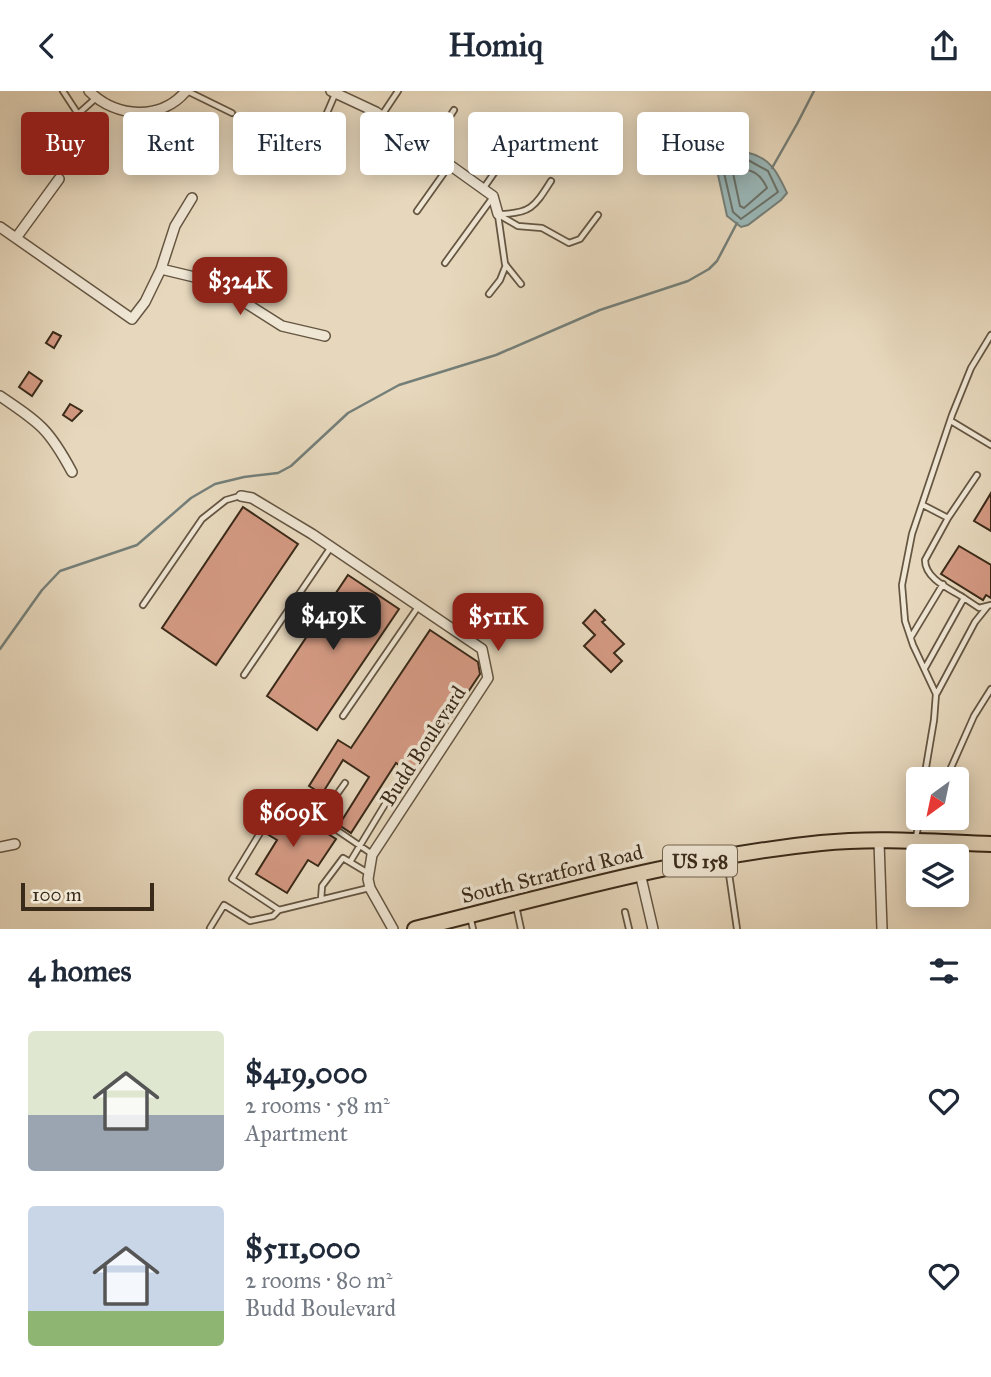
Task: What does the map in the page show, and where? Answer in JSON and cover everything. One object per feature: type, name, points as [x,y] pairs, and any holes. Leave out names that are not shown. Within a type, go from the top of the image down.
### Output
[{"type":"main road","name":"South Stratford Road","points":[[415,929],[471,922],[516,904],[640,873],[752,851],[824,842],[991,844]]},
{"type":"street","points":[[143,112],[175,103],[186,91]]},
{"type":"street","points":[[334,92],[374,112]]},
{"type":"street","points":[[93,94],[119,110],[132,112]]},
{"type":"street","points":[[454,169],[494,197],[498,214]]},
{"type":"street","points":[[16,238],[59,179]]},
{"type":"street","points":[[0,227],[132,319],[145,302],[161,269],[174,226],[192,198]]},
{"type":"street","points":[[161,269],[211,281],[282,326],[326,336]]},
{"type":"street","points":[[0,396],[39,422],[55,440],[72,472]]},
{"type":"street","name":"Budd Boulevard","points":[[241,496],[252,498],[331,547],[482,649],[488,678],[372,855],[370,888],[393,929]]},
{"type":"street","points":[[878,842],[882,929]]},
{"type":"street","points":[[0,847],[15,843]]},
{"type":"street","points":[[640,873],[653,929]]},
{"type":"lane","points":[[63,91],[78,114],[93,94]]},
{"type":"lane","points":[[186,91],[232,113]]},
{"type":"lane","points":[[385,112],[398,91]]},
{"type":"lane","points":[[326,112],[334,92]]},
{"type":"lane","points":[[417,211],[442,175]]},
{"type":"lane","points":[[483,189],[493,175]]},
{"type":"lane","points":[[498,214],[518,214],[532,208],[551,181]]},
{"type":"lane","points":[[445,263],[494,197]]},
{"type":"lane","points":[[498,214],[518,226],[542,227],[569,243],[580,239],[598,215]]},
{"type":"lane","points":[[498,214],[504,260],[521,285]]},
{"type":"lane","points":[[489,294],[500,280],[506,265]]},
{"type":"lane","points":[[936,694],[905,621],[901,585],[909,545],[951,421],[971,367],[991,335]]},
{"type":"lane","points":[[951,421],[991,445]]},
{"type":"lane","points":[[977,475],[948,518],[925,560],[928,572],[943,584],[979,608],[990,605]]},
{"type":"lane","points":[[144,605],[202,520],[226,499],[241,496]]},
{"type":"lane","points":[[923,505],[948,518]]},
{"type":"lane","points":[[244,675],[331,547]]},
{"type":"lane","points":[[911,637],[943,584]]},
{"type":"lane","points":[[924,669],[964,598]]},
{"type":"lane","points":[[926,767],[936,694],[975,622],[990,605]]},
{"type":"lane","points":[[344,716],[419,606]]},
{"type":"lane","points":[[951,767],[974,716],[991,689]]},
{"type":"lane","points":[[345,783],[325,811],[325,822],[372,855]]},
{"type":"lane","points":[[350,862],[390,796]]},
{"type":"lane","points":[[915,841],[917,830]]},
{"type":"lane","points":[[260,833],[232,879],[279,909]]},
{"type":"lane","points":[[727,856],[737,929]]},
{"type":"lane","points":[[321,899],[322,886],[335,866],[344,858],[369,873]]},
{"type":"lane","points":[[209,928],[224,905],[250,922],[273,916],[279,909],[370,888]]},
{"type":"lane","points":[[516,904],[521,929]]},
{"type":"lane","points":[[625,912],[629,929]]},
{"type":"water","points":[[749,153],[757,155],[777,173],[787,193],[748,225],[741,227],[727,216],[718,175],[749,175]]},
{"type":"building","points":[[53,332],[61,336],[54,348],[46,343]]},
{"type":"building","points":[[29,372],[42,381],[32,396],[19,387]]},
{"type":"building","points":[[70,404],[82,411],[72,421],[63,415]]},
{"type":"building","points":[[991,493],[991,531],[974,521]]},
{"type":"building","points":[[243,507],[298,544],[216,665],[162,628]]},
{"type":"building","points":[[959,546],[991,565],[991,598],[986,595],[983,600],[941,574]]},
{"type":"building","points":[[348,575],[399,609],[317,730],[267,696]]},
{"type":"building","points":[[595,610],[605,620],[602,622],[624,644],[614,653],[622,661],[611,672],[584,646],[595,635],[583,623]]},
{"type":"building","points":[[430,630],[478,662],[480,674],[413,775],[396,763],[351,833],[339,825],[369,777],[343,760],[322,794],[309,786],[338,740],[351,748]]},
{"type":"building","points":[[284,806],[336,839],[318,866],[308,860],[287,893],[256,874],[277,840],[267,834]]},
{"type":"waterway","points":[[772,168],[814,91]]},
{"type":"waterway","points":[[0,649],[42,590],[60,571],[137,545],[191,498],[215,484],[278,473],[291,466],[348,413],[399,385],[496,355],[600,310],[688,281],[717,261],[737,223]]}]
